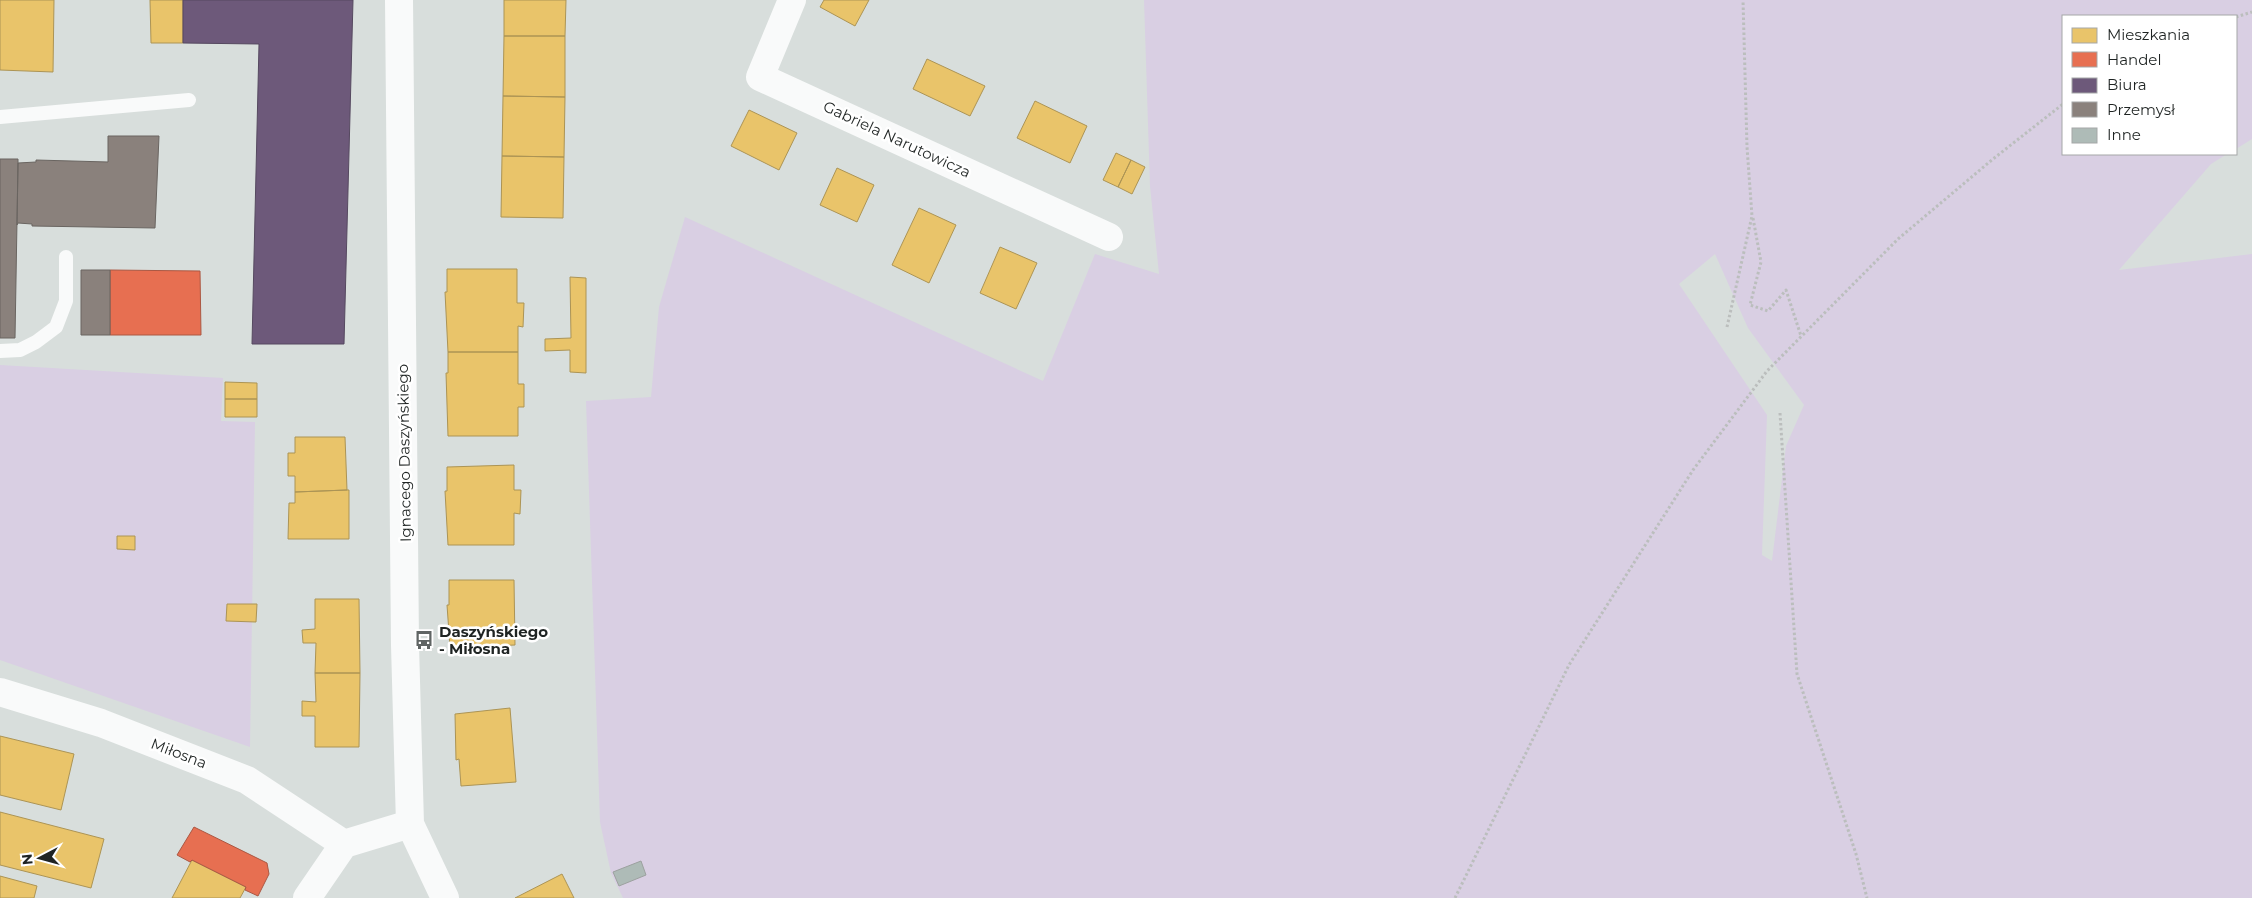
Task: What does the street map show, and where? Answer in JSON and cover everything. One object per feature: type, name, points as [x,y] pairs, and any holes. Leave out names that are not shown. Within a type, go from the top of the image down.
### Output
[{"type":"street","name":"Ignacego Daszyńskiego","points":[[399,0],[405,645],[410,824],[445,898]]},
{"type":"street","name":"Gabriela Narutowicza","points":[[792,0],[760,77],[1109,237]]},
{"type":"street","name":"Miłosna","points":[[0,692],[101,723],[247,780],[344,844]]},
{"type":"street","points":[[306,898],[344,844],[410,824]]},
{"type":"lane","points":[[0,117],[189,100]]},
{"type":"lane","points":[[0,351],[20,350],[36,342],[56,327],[66,301],[66,257]]},
{"type":"path","points":[[1742,0],[1746,147],[1752,216],[1761,262],[1750,305],[1768,310],[1786,290],[1801,336]]},
{"type":"path","points":[[2237,17],[2252,12]]},
{"type":"path","points":[[1455,898],[1569,665],[1692,470],[1767,370],[1898,239],[1993,159],[2062,105]]},
{"type":"path","points":[[1727,327],[1752,216]]},
{"type":"path","points":[[1780,413],[1797,674],[1856,854],[1867,898]]},
{"type":"shaded area","points":[[1144,0],[2252,0],[2252,139],[2237,148],[2237,15],[2062,15],[2062,155],[2225,155],[2211,164],[2119,270],[2252,254],[2252,898],[623,898],[611,873],[600,822],[586,401],[651,397],[659,307],[685,217],[1043,381],[1095,254],[1159,274],[1150,186]],"holes":[[[1715,254],[1748,328],[1804,405],[1786,446],[1772,561],[1762,555],[1767,415],[1679,284]]]},
{"type":"shaded area","points":[[0,365],[223,378],[221,421],[255,422],[250,747],[0,660]]},
{"type":"building: Mieszkania","points":[[0,0],[54,0],[53,72],[0,70]]},
{"type":"building: Mieszkania","points":[[150,0],[183,0],[183,43],[151,43]]},
{"type":"building: Mieszkania","points":[[504,0],[566,0],[565,36],[504,36]]},
{"type":"building: Mieszkania","points":[[824,0],[869,0],[855,26],[820,7]]},
{"type":"building: Mieszkania","points":[[504,36],[565,36],[565,97],[503,96]]},
{"type":"building: Mieszkania","points":[[927,59],[985,86],[970,116],[913,89]]},
{"type":"building: Mieszkania","points":[[503,96],[565,97],[564,157],[502,156]]},
{"type":"building: Mieszkania","points":[[1035,101],[1087,126],[1070,163],[1017,138]]},
{"type":"building: Mieszkania","points":[[749,110],[797,133],[779,170],[731,146]]},
{"type":"building: Mieszkania","points":[[1116,153],[1131,160],[1118,187],[1103,180]]},
{"type":"building: Mieszkania","points":[[502,156],[564,157],[563,218],[501,217]]},
{"type":"building: Mieszkania","points":[[1131,160],[1145,167],[1132,194],[1118,187]]},
{"type":"building: Mieszkania","points":[[837,168],[874,185],[857,222],[820,205]]},
{"type":"building: Mieszkania","points":[[919,208],[956,225],[929,283],[892,265]]},
{"type":"building: Mieszkania","points":[[1000,247],[1037,263],[1016,309],[980,293]]},
{"type":"building: Mieszkania","points":[[447,269],[517,269],[517,303],[524,303],[523,327],[518,326],[518,352],[448,352],[445,292],[447,292]]},
{"type":"building: Mieszkania","points":[[570,277],[586,278],[586,373],[570,372],[570,350],[545,351],[545,339],[571,338]]},
{"type":"building: Mieszkania","points":[[448,352],[518,352],[518,384],[524,384],[524,407],[518,407],[518,436],[448,436],[446,373],[448,373]]},
{"type":"building: Mieszkania","points":[[225,382],[257,383],[257,399],[225,399]]},
{"type":"building: Mieszkania","points":[[225,399],[257,399],[257,417],[225,417]]},
{"type":"building: Mieszkania","points":[[295,437],[345,437],[347,490],[295,492],[295,476],[288,476],[288,453],[295,453]]},
{"type":"building: Mieszkania","points":[[514,465],[514,490],[521,490],[520,514],[514,513],[514,545],[448,545],[445,491],[447,491],[447,467]]},
{"type":"building: Mieszkania","points":[[349,490],[349,539],[288,539],[289,503],[295,503],[295,492]]},
{"type":"building: Mieszkania","points":[[117,536],[135,536],[135,550],[117,549]]},
{"type":"building: Mieszkania","points":[[449,580],[514,580],[515,645],[491,646],[491,650],[475,651],[475,646],[450,647],[447,605],[449,605]]},
{"type":"building: Mieszkania","points":[[315,599],[359,599],[360,673],[315,673],[316,643],[303,643],[302,630],[315,629]]},
{"type":"building: Mieszkania","points":[[227,604],[257,604],[256,622],[226,621]]},
{"type":"building: Mieszkania","points":[[315,673],[360,673],[359,747],[315,747],[315,716],[302,716],[302,701],[316,702]]},
{"type":"building: Mieszkania","points":[[510,708],[516,782],[461,786],[459,759],[456,760],[455,714]]},
{"type":"building: Mieszkania","points":[[0,736],[74,754],[61,810],[0,795]]},
{"type":"building: Mieszkania","points":[[0,812],[104,839],[91,888],[0,865]]},
{"type":"building: Mieszkania","points":[[192,860],[246,887],[240,898],[172,898]]},
{"type":"building: Mieszkania","points":[[562,874],[574,898],[515,898]]},
{"type":"building: Mieszkania","points":[[0,876],[37,886],[34,898],[0,898]]},
{"type":"building: Handel","points":[[110,270],[200,271],[201,335],[110,335]]},
{"type":"building: Handel","points":[[194,827],[267,863],[269,874],[258,896],[245,890],[246,887],[192,860],[190,862],[177,855]]},
{"type":"building: Biura","points":[[183,0],[353,0],[344,344],[252,344],[259,44],[183,43]]},
{"type":"building: Przemysł","points":[[108,136],[159,136],[155,228],[32,226],[32,224],[18,223],[17,225],[18,163],[36,162],[36,160],[108,162]]},
{"type":"building: Przemysł","points":[[0,159],[18,159],[15,338],[0,338]]},
{"type":"building: Przemysł","points":[[81,270],[110,270],[110,335],[81,335]]},
{"type":"building: Inne","points":[[641,861],[646,875],[619,886],[613,872]]},
{"type":"place","name":"Daszyńskiego - Miłosna","points":[[424,640]]}]
